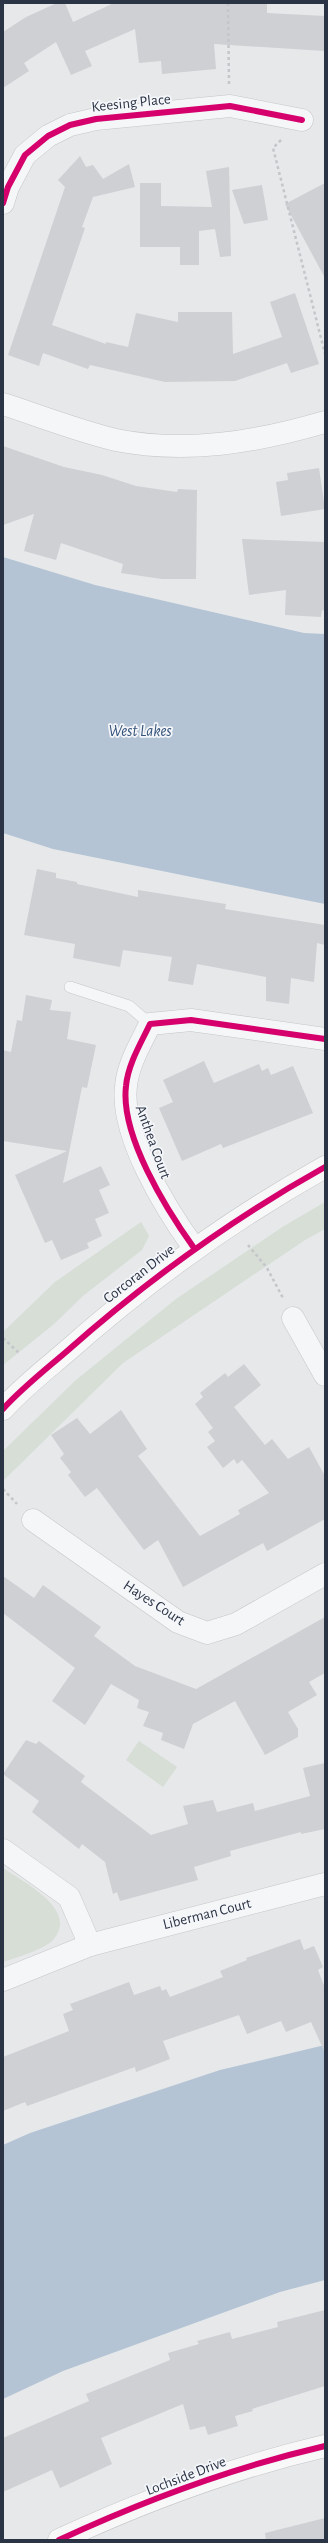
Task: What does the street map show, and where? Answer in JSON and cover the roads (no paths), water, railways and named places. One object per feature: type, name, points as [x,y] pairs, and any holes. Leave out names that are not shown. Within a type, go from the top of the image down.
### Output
[{"type":"street","name":"Keesing Place","points":[[3,203],[8,187],[25,155],[48,136],[70,125],[96,119],[230,106],[302,120]]},
{"type":"street","points":[[3,404],[116,440],[175,446],[207,446],[235,443],[289,433],[325,422]]},
{"type":"street","points":[[150,1024],[191,1020],[325,1039]]},
{"type":"street","name":"Anthea Court","points":[[150,1024],[133,1060],[126,1085],[125,1112],[159,1194],[194,1248]]},
{"type":"street","name":"Corcoran Drive","points":[[3,1409],[111,1312],[194,1248],[273,1196],[325,1167]]},
{"type":"street","points":[[294,1318],[325,1375]]},
{"type":"street","name":"Hayes Court","points":[[33,1520],[178,1622],[207,1633],[236,1624],[325,1574]]},
{"type":"street","points":[[3,1850],[69,1897],[90,1945]]},
{"type":"street","name":"Liberman Court","points":[[3,1980],[90,1945],[325,1884]]},
{"type":"street","name":"Lochside Drive","points":[[59,2540],[214,2478],[271,2459],[325,2446]]},
{"type":"lane","points":[[70,987],[129,1006],[150,1024]]},
{"type":"water","name":"West Lakes","points":[[3,557],[95,585],[304,633],[325,634],[325,904],[53,849],[3,833]]},
{"type":"water","points":[[325,2045],[325,2280],[280,2292],[63,2371],[3,2399],[3,2145],[30,2133],[220,2070]]}]
